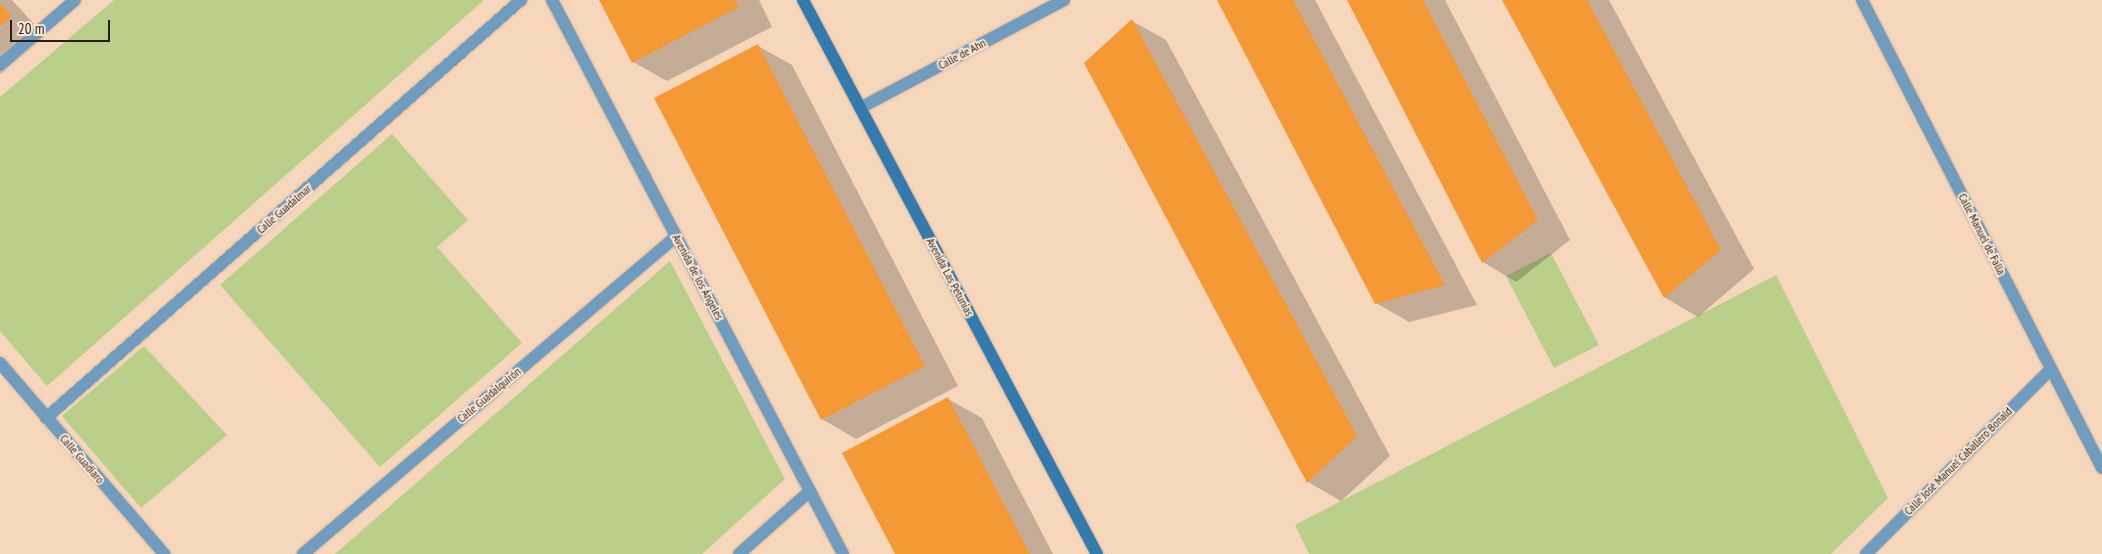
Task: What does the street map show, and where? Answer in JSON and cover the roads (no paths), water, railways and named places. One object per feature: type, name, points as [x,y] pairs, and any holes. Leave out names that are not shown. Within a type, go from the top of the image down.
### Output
[{"type":"street","points":[[0,65],[75,0]]},
{"type":"street","name":"Calle Guadalmar","points":[[46,418],[521,0]]},
{"type":"street","name":"Avenida de los Ángeles","points":[[552,0],[843,554]]},
{"type":"street","name":"Avenida Las Petunias","points":[[803,0],[1097,554]]},
{"type":"street","name":"Calle de Ahn","points":[[860,108],[1064,0]]},
{"type":"street","name":"Calle Manuel de Falla","points":[[1862,0],[2102,468]]},
{"type":"street","name":"Calle Guadalquirón","points":[[303,554],[676,236]]},
{"type":"street","name":"Calle Guadiaro","points":[[0,363],[164,554]]},
{"type":"street","name":"Calle José Manuel Caballero Bonald","points":[[1866,554],[2051,368]]},
{"type":"street","points":[[739,554],[810,490]]}]
